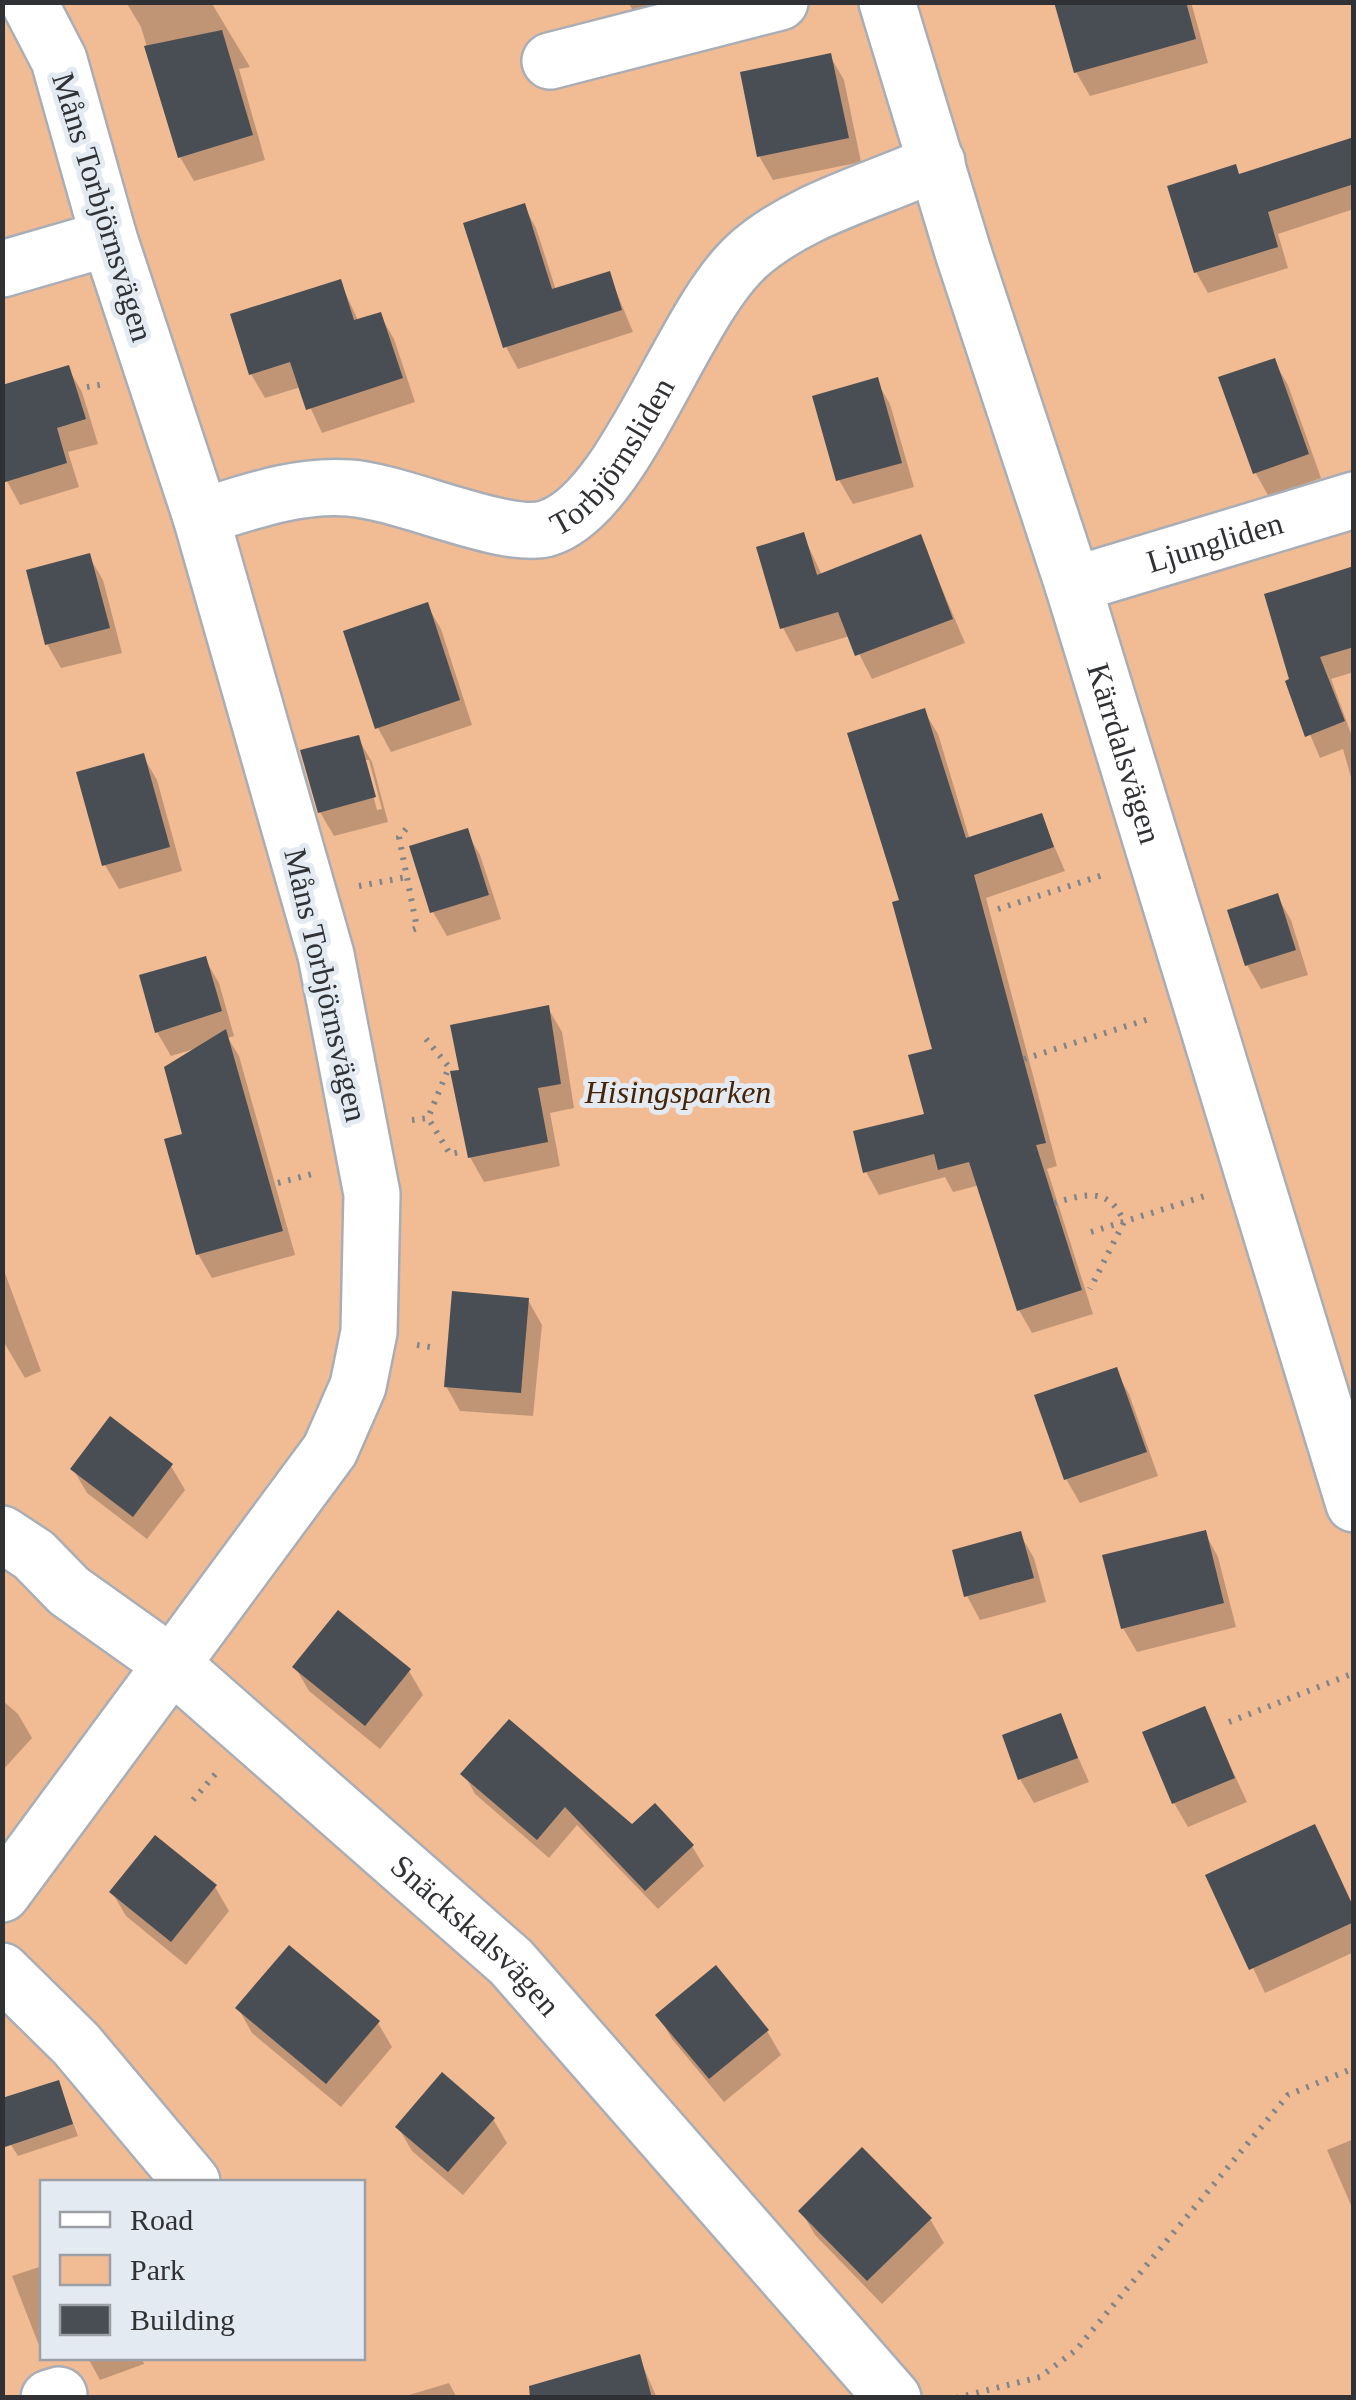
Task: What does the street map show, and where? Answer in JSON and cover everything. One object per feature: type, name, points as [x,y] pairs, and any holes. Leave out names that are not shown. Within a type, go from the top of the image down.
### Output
[{"type":"street","name":"Måns Torbjörnsvägen","points":[[2,1894],[330,1450],[358,1386],[371,1296],[372,1194],[326,955],[201,517],[109,238],[59,60],[29,2]]},
{"type":"street","points":[[550,61],[780,2]]},
{"type":"street","name":"Kärrdalsvägen","points":[[887,2],[1073,585],[1256,1180],[1330,1440],[1354,1504]]},
{"type":"street","name":"Torbjörnsliden","points":[[201,517],[284,491],[346,487],[386,492],[520,531],[546,529],[568,519],[616,468],[720,287],[747,256],[790,224],[938,162]]},
{"type":"street","points":[[2,268],[109,238]]},
{"type":"street","name":"Ljungliden","points":[[1073,585],[1354,500]]},
{"type":"street","name":"Snäckskalsvägen","points":[[2,1534],[34,1555],[69,1590],[172,1665],[511,1962],[894,2398]]},
{"type":"street","points":[[2,1971],[76,2044],[190,2180]]},
{"type":"path","points":[[406,829],[399,837],[417,928],[407,932]]},
{"type":"path","points":[[998,909],[1155,858]]},
{"type":"path","points":[[1024,1059],[1201,1001]]},
{"type":"path","points":[[426,1040],[449,1066],[428,1118]]},
{"type":"path","points":[[1091,1232],[1256,1180]]},
{"type":"path","points":[[1054,1202],[1100,1194],[1114,1205],[1124,1222]]},
{"type":"path","points":[[1090,1289],[1124,1222]]},
{"type":"path","points":[[1229,1722],[1354,1673]]},
{"type":"path","points":[[956,2398],[1040,2377],[1076,2350],[1288,2095],[1354,2068]]},
{"type":"green space","name":"Hisingsparken","points":[[3,3],[1353,3],[1353,2397],[3,2398]]},
{"type":"building","points":[[1054,2],[1186,2],[1196,39],[1074,73]]},
{"type":"building","points":[[222,30],[253,135],[178,158],[144,46]]},
{"type":"building","points":[[831,53],[849,138],[757,157],[740,72]]},
{"type":"building","points":[[1354,137],[1354,184],[1268,212],[1278,247],[1194,273],[1167,186],[1236,164],[1239,174]]},
{"type":"building","points":[[525,203],[552,289],[610,271],[622,310],[503,348],[463,223]]},
{"type":"building","points":[[341,279],[354,320],[381,312],[403,378],[306,410],[290,362],[249,375],[230,314]]},
{"type":"building","points":[[1275,358],[1309,454],[1253,474],[1218,377]]},
{"type":"building","points":[[69,365],[86,419],[57,428],[67,463],[2,483],[2,385]]},
{"type":"building","points":[[878,377],[902,463],[836,481],[812,396]]},
{"type":"building","points":[[804,532],[817,575],[921,534],[953,619],[855,656],[838,612],[780,629],[756,547]]},
{"type":"building","points":[[90,553],[110,628],[45,645],[26,570]]},
{"type":"building","points":[[1354,566],[1354,647],[1320,657],[1345,721],[1305,737],[1285,681],[1289,679],[1264,594]]},
{"type":"building","points":[[428,602],[460,700],[375,729],[343,631]]},
{"type":"building","points":[[925,708],[966,838],[1042,813],[1054,847],[974,875],[1046,1143],[1036,1145],[1082,1290],[1017,1311],[969,1162],[938,1170],[934,1154],[863,1173],[853,1131],[924,1114],[908,1055],[932,1049],[892,902],[899,900],[847,733]]},
{"type":"building","points":[[359,735],[376,797],[318,813],[300,750]]},
{"type":"building","points":[[144,753],[170,847],[102,866],[76,772]]},
{"type":"building","points":[[468,828],[489,895],[430,913],[409,846]]},
{"type":"building","points":[[1278,893],[1296,950],[1245,966],[1227,910]]},
{"type":"building","points":[[206,956],[222,1011],[155,1033],[139,975]]},
{"type":"building","points":[[549,1005],[561,1084],[538,1088],[548,1142],[468,1158],[450,1071],[459,1070],[450,1025]]},
{"type":"building","points":[[226,1029],[283,1231],[196,1255],[164,1139],[182,1134],[164,1067]]},
{"type":"building","points":[[452,1291],[529,1298],[521,1393],[444,1387]]},
{"type":"building","points":[[1117,1367],[1147,1452],[1064,1480],[1034,1395]]},
{"type":"building","points":[[110,1416],[173,1464],[133,1517],[70,1469]]},
{"type":"building","points":[[1206,1530],[1224,1603],[1121,1629],[1102,1555]]},
{"type":"building","points":[[1021,1531],[1034,1578],[964,1597],[952,1550]]},
{"type":"building","points":[[338,1610],[411,1669],[365,1726],[292,1667]]},
{"type":"building","points":[[1205,1706],[1235,1778],[1172,1804],[1142,1732]]},
{"type":"building","points":[[1061,1713],[1078,1758],[1018,1780],[1002,1735]]},
{"type":"building","points":[[509,1719],[632,1824],[655,1803],[694,1845],[645,1891],[565,1807],[537,1840],[460,1774]]},
{"type":"building","points":[[1315,1824],[1354,1908],[1354,1922],[1249,1970],[1205,1875]]},
{"type":"building","points":[[155,1835],[217,1885],[171,1942],[109,1892]]},
{"type":"building","points":[[289,1945],[380,2021],[326,2084],[235,2008]]},
{"type":"building","points":[[716,1965],[769,2030],[709,2079],[655,2015]]},
{"type":"building","points":[[442,2072],[495,2118],[448,2172],[395,2127]]},
{"type":"building","points":[[59,2080],[73,2124],[2,2148],[2,2098]]},
{"type":"building","points":[[862,2147],[932,2218],[867,2281],[798,2211]]},
{"type":"building","points":[[640,2354],[652,2398],[530,2398],[529,2386]]}]
